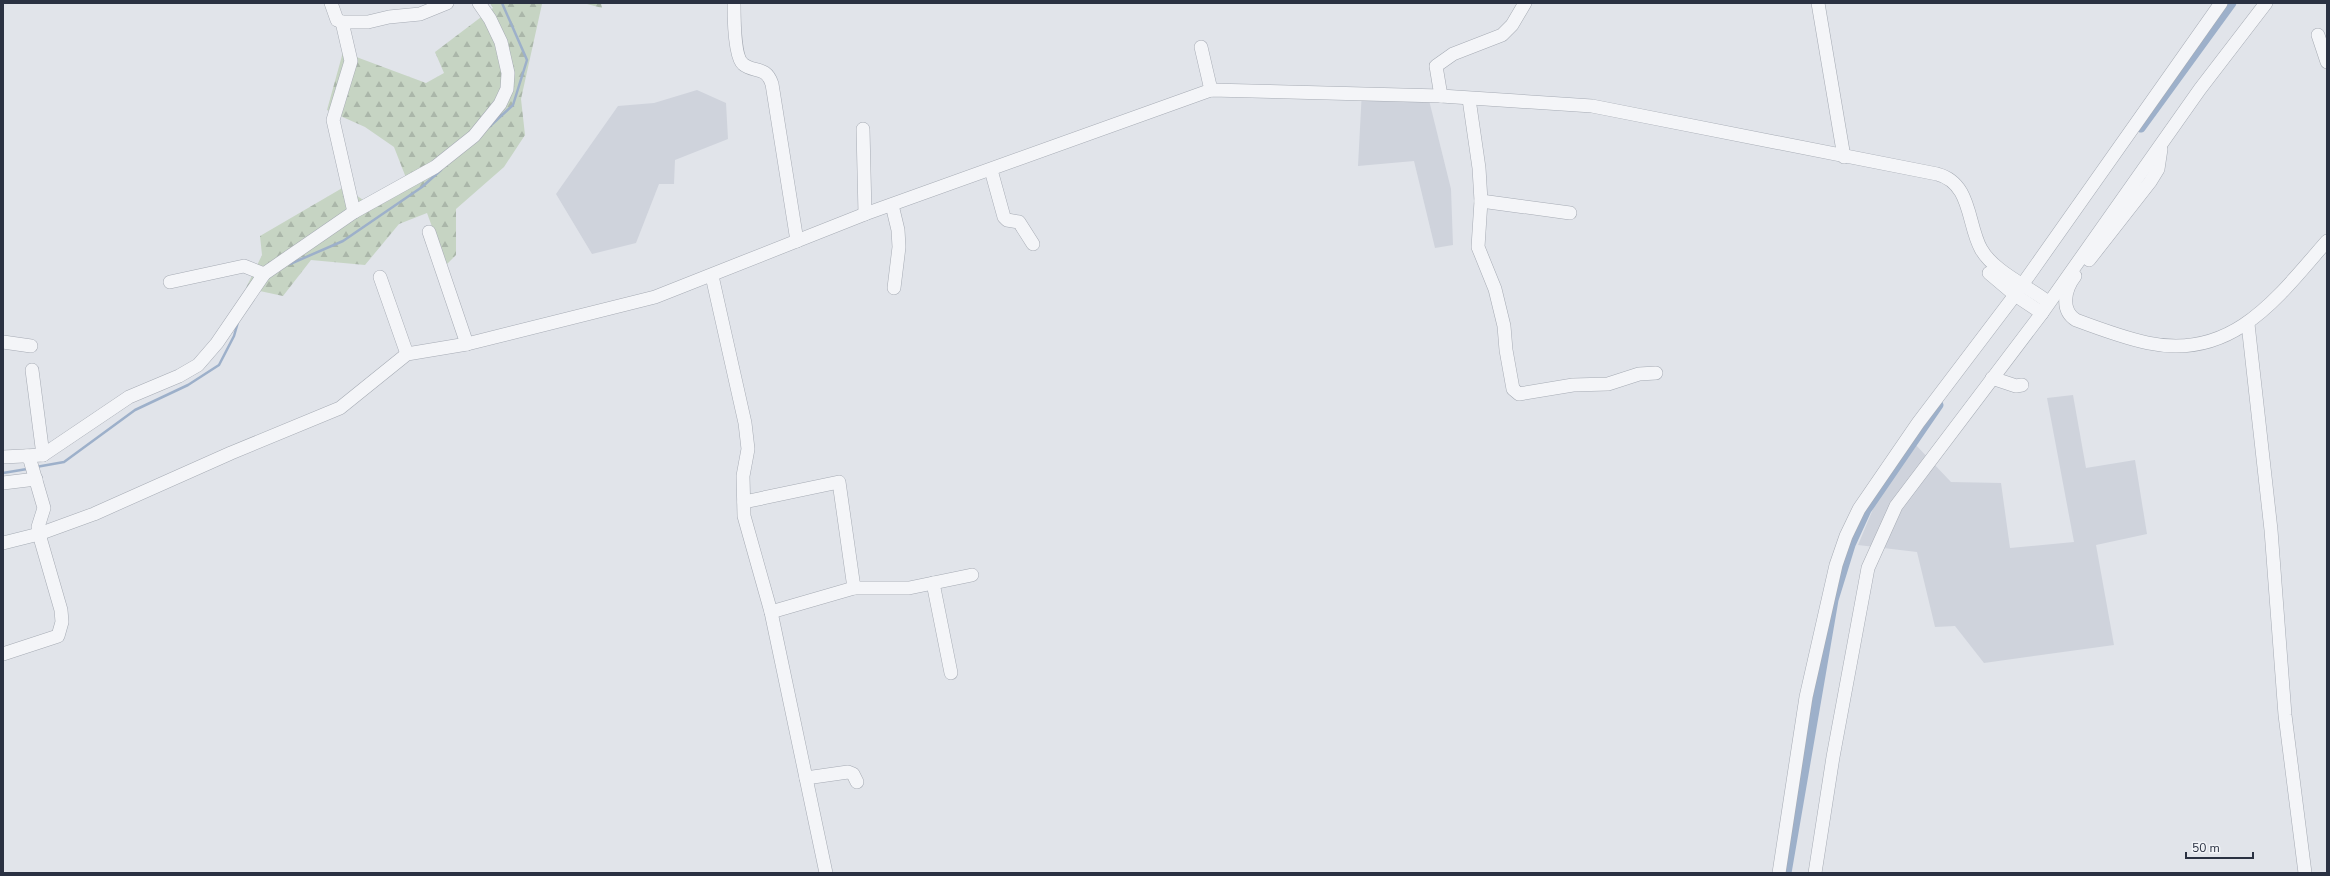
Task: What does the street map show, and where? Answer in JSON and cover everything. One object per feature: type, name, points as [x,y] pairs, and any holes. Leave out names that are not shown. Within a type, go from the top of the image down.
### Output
[{"type":"street","points":[[331,3],[334,16],[337,20],[342,22],[368,22],[389,17],[420,14],[447,3]]},
{"type":"street","points":[[3,457],[29,458],[43,455],[129,397],[179,376],[198,365],[217,343],[264,274],[354,212],[435,167],[474,136],[500,104],[507,89],[508,73],[506,58],[490,20],[479,3]]},
{"type":"street","points":[[734,3],[737,50],[740,61],[743,65],[765,72],[770,78],[772,84],[797,240]]},
{"type":"street","points":[[1441,96],[1436,66],[1439,62],[1453,54],[1502,35],[1512,25],[1525,3]]},
{"type":"street","points":[[1818,3],[1844,157]]},
{"type":"street","points":[[1779,873],[1806,697],[1836,564],[1846,536],[1859,509],[1890,462],[2019,290],[2221,3]]},
{"type":"street","points":[[2266,3],[2200,89],[2162,145],[2133,195],[2071,282],[2065,295],[2067,308],[2071,316],[2124,336],[2165,346],[2189,346],[2214,341],[2248,324],[2272,303],[2327,241]]},
{"type":"street","points":[[342,22],[351,61],[333,120],[354,212]]},
{"type":"street","points":[[2318,35],[2327,62]]},
{"type":"street","points":[[1201,47],[1211,90]]},
{"type":"street","points":[[3,543],[39,534],[94,514],[231,453],[340,408],[407,354],[467,344],[641,301],[712,276],[797,240],[865,214],[1211,90],[1441,96],[1592,106],[1948,177],[1965,199],[1981,250],[2019,290]]},
{"type":"street","points":[[1469,99],[1479,168],[1481,201],[1478,247],[1495,289],[1504,326],[1510,375],[1515,392],[1519,394],[1574,385],[1608,384],[1639,374],[1656,373]]},
{"type":"street","points":[[863,129],[865,214]]},
{"type":"street","points":[[991,170],[1004,217],[1007,220],[1019,222],[1034,244]]},
{"type":"street","points":[[1815,873],[1833,757],[1868,568],[1896,506],[1992,378],[2042,305],[2133,195]]},
{"type":"street","points":[[1481,201],[1570,213]]},
{"type":"street","points":[[892,205],[898,230],[899,247],[894,288]]},
{"type":"street","points":[[429,232],[467,344]]},
{"type":"street","points":[[170,282],[244,266],[264,274]]},
{"type":"street","points":[[1989,273],[2042,305]]},
{"type":"street","points":[[380,276],[407,354]]},
{"type":"street","points":[[712,276],[745,423],[748,449],[743,476],[744,516],[771,612],[826,873]]},
{"type":"street","points":[[2248,324],[2271,530],[2285,715],[2305,873]]},
{"type":"street","points":[[3,342],[31,346]]},
{"type":"street","points":[[32,370],[43,455]]},
{"type":"street","points":[[1992,378],[2016,386],[2022,385]]},
{"type":"street","points":[[3,654],[58,636],[60,631],[61,610],[38,527],[44,508],[36,477],[29,458]]},
{"type":"street","points":[[3,483],[36,477]]},
{"type":"street","points":[[744,502],[839,482],[854,588]]},
{"type":"street","points":[[771,612],[854,588],[909,588],[972,575]]},
{"type":"street","points":[[933,583],[950,673]]},
{"type":"street","points":[[806,778],[848,772],[853,774],[857,782]]},
{"type":"shaded area","points":[[697,90],[726,103],[728,139],[675,160],[674,184],[659,184],[636,243],[592,254],[556,194],[618,106],[654,103]]},
{"type":"shaded area","points":[[1362,90],[1427,92],[1451,189],[1453,245],[1435,248],[1414,161],[1358,166]]},
{"type":"shaded area","points":[[2073,395],[2086,468],[2135,460],[2147,534],[2096,545],[2114,645],[1984,663],[1955,626],[1935,627],[1917,552],[1858,545],[1883,485],[1913,442],[1951,482],[2001,483],[2010,548],[2074,542],[2047,398]]},
{"type":"green space","points":[[490,3],[601,3],[602,8],[587,4],[542,4],[521,99],[525,135],[504,167],[456,209],[456,255],[446,265],[427,213],[399,224],[365,265],[311,260],[283,296],[246,288],[262,255],[260,236],[344,187],[375,208],[410,188],[394,147],[365,127],[327,110],[343,52],[426,83],[444,73],[435,52],[493,8]]},
{"type":"waterway","points":[[489,127],[513,105],[527,60],[502,3]]},
{"type":"waterway","points":[[2141,128],[2232,3]]},
{"type":"waterway","points":[[290,264],[343,241],[422,187],[441,170]]},
{"type":"waterway","points":[[36,467],[64,462],[135,410],[188,385],[219,365],[234,336],[238,322]]},
{"type":"waterway","points":[[1787,873],[1834,600],[1851,545],[1867,510],[1939,405]]},
{"type":"waterway","points":[[3,473],[27,469]]}]
